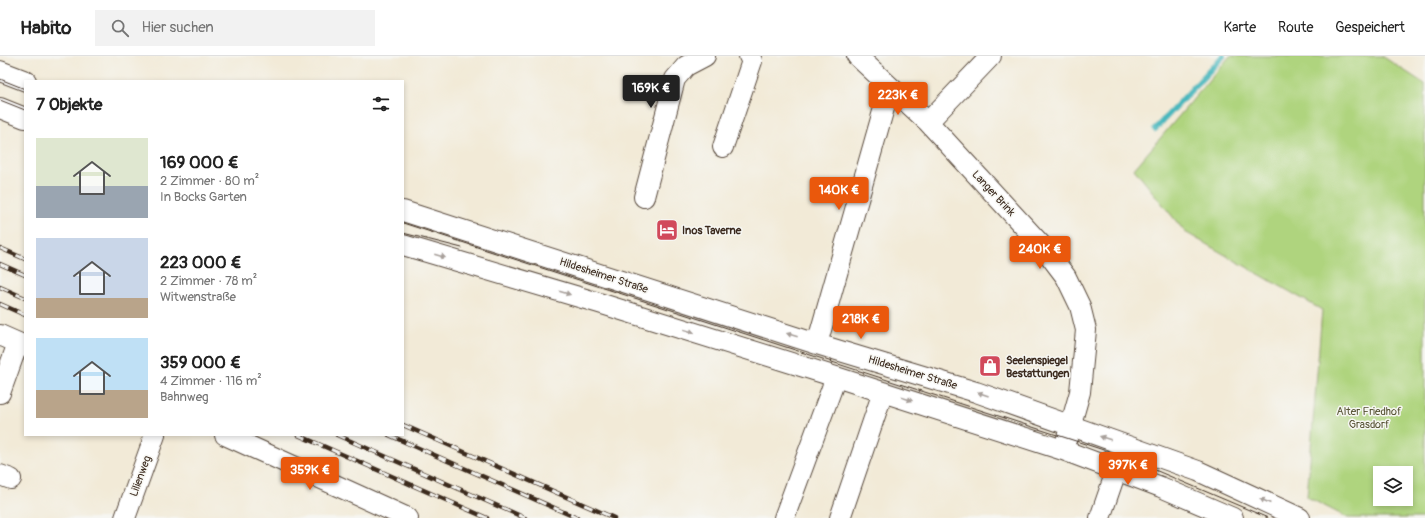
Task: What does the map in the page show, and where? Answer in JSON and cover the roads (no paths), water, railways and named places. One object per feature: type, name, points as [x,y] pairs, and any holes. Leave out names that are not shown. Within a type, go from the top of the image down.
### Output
[{"type":"street","points":[[644,196],[675,80],[686,66],[705,56]]},
{"type":"street","points":[[723,147],[752,61],[750,56]]},
{"type":"street","name":"Langer Brink","points":[[857,56],[928,122],[1044,248],[1066,276],[1080,306],[1086,330],[1080,392],[1063,450]]},
{"type":"street","points":[[928,122],[991,56]]},
{"type":"street","points":[[0,71],[24,80]]},
{"type":"street","points":[[818,344],[890,87]]},
{"type":"street","points":[[0,108],[24,118]]},
{"type":"street","name":"Hildesheimer Straße","points":[[404,211],[818,344],[976,392],[1126,444],[1198,471],[1300,518]]},
{"type":"street","points":[[404,245],[599,303],[1063,450],[1117,469],[1232,518]]},
{"type":"street","points":[[0,335],[22,345],[0,393]]},
{"type":"street","points":[[784,518],[836,377]]},
{"type":"street","points":[[840,518],[883,392]]},
{"type":"street","name":"Lilienweg","points":[[125,518],[155,436]]},
{"type":"street","points":[[227,436],[408,518]]},
{"type":"street","points":[[1100,518],[1126,444]]},
{"type":"waterway","points":[[1155,129],[1223,56]]},
{"type":"tram line","points":[[0,79],[24,89]]},
{"type":"tram line","points":[[0,100],[24,110]]},
{"type":"tram line","points":[[404,223],[1122,456],[1268,518]]},
{"type":"tram line","points":[[404,233],[462,248]]},
{"type":"railway","points":[[0,248],[24,259]]},
{"type":"railway","points":[[0,264],[24,275]]},
{"type":"railway","points":[[0,287],[24,298]]},
{"type":"railway","points":[[0,304],[24,315]]},
{"type":"railway","points":[[404,425],[614,518]]},
{"type":"railway","points":[[300,436],[487,518]]},
{"type":"railway","points":[[339,436],[525,518]]},
{"type":"railway","points":[[391,436],[577,518]]},
{"type":"place","name":"Inos Taverne","points":[[667,230]]},
{"type":"place","name":"Seelenspiegel Bestattungen","points":[[990,366]]},
{"type":"park label","name":"Alter Friedhof Grasdorf","points":[[1369,417]]}]
